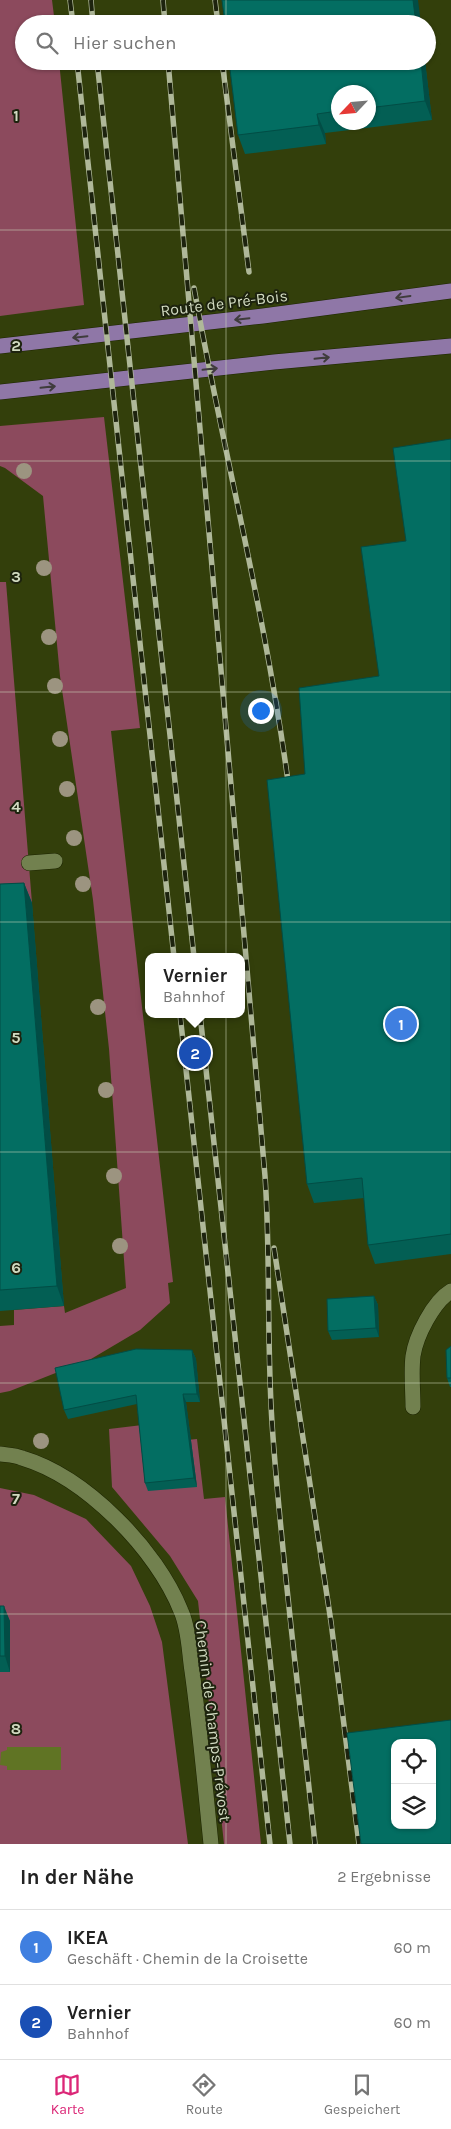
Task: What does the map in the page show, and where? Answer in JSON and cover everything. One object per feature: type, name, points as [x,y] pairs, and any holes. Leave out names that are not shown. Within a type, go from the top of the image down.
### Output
[{"type":"main road","name":"Route de Pré-Bois","points":[[0,346],[263,316],[451,291]]},
{"type":"main road","points":[[0,392],[274,362],[451,346]]},
{"type":"street","points":[[29,864],[55,861]]},
{"type":"street","points":[[413,1407],[413,1355],[430,1312],[442,1296],[451,1291]]},
{"type":"street","name":"Chemin de Champs-Prévost","points":[[0,1454],[22,1458],[58,1474],[88,1492],[116,1518],[152,1558],[176,1599],[182,1613],[186,1636],[211,1844]]},
{"type":"shaded area","points":[[0,0],[52,0],[54,15],[15,15],[15,70],[60,70],[84,305],[0,316]]},
{"type":"shaded area","points":[[104,417],[140,728],[111,731],[173,1282],[168,1283],[170,1303],[140,1330],[91,1359],[10,1391],[0,1393],[0,1326],[14,1325],[14,1310],[64,1306],[65,1313],[126,1288],[109,1049],[93,900],[60,676],[43,496],[0,466],[0,426]]},
{"type":"shaded area","points":[[0,582],[6,582],[32,903],[0,905]]},
{"type":"shaded area","points":[[184,1420],[187,1440],[197,1439],[204,1499],[225,1497],[261,1844],[224,1844],[198,1601],[170,1556],[112,1487],[109,1429]]},
{"type":"shaded area","points":[[0,1488],[34,1495],[86,1519],[131,1566],[150,1606],[162,1642],[188,1844],[0,1844]]},
{"type":"shaded area","points":[[7,1747],[61,1747],[61,1770],[7,1770],[7,1766],[0,1765],[1,1752],[7,1750]]},
{"type":"building","points":[[222,0],[413,0],[415,15],[224,15]]},
{"type":"building","points":[[230,70],[422,70],[425,101],[376,107],[376,85],[331,85],[331,112],[317,114],[319,125],[238,135]]},
{"type":"building","points":[[451,439],[451,1234],[368,1245],[362,1178],[307,1184],[267,780],[305,774],[299,688],[379,676],[361,547],[406,541],[393,448]]},
{"type":"building","points":[[24,883],[57,1286],[0,1290],[0,884]]},
{"type":"building","points":[[374,1296],[376,1328],[328,1331],[327,1299]]},
{"type":"building","points":[[451,1346],[451,1378],[447,1378],[446,1350]]},
{"type":"building","points":[[136,1349],[192,1350],[197,1394],[183,1394],[194,1478],[145,1483],[136,1395],[64,1410],[55,1368]]},
{"type":"building","points":[[0,1606],[4,1606],[5,1656],[0,1656]]},
{"type":"building","points":[[451,1720],[451,1844],[361,1844],[347,1733]]},
{"type":"railway","points":[[70,0],[72,15]]},
{"type":"railway","points":[[91,0],[92,15]]},
{"type":"railway","points":[[163,0],[164,15]]},
{"type":"railway","points":[[215,0],[217,15]]},
{"type":"railway","points":[[78,70],[174,953]]},
{"type":"railway","points":[[98,70],[194,953]]},
{"type":"railway","points":[[169,70],[265,1176],[271,1404],[277,1488],[315,1844]]},
{"type":"railway","points":[[223,70],[249,272]]},
{"type":"railway","points":[[194,288],[269,663],[289,789]]},
{"type":"railway","points":[[180,1018],[270,1844]]},
{"type":"railway","points":[[200,1018],[290,1844]]},
{"type":"railway","points":[[274,1248],[331,1622],[359,1844]]},
{"type":"place","name":"IKEA","points":[[401,1024]]},
{"type":"place","name":"Vernier","points":[[195,1053]]}]
